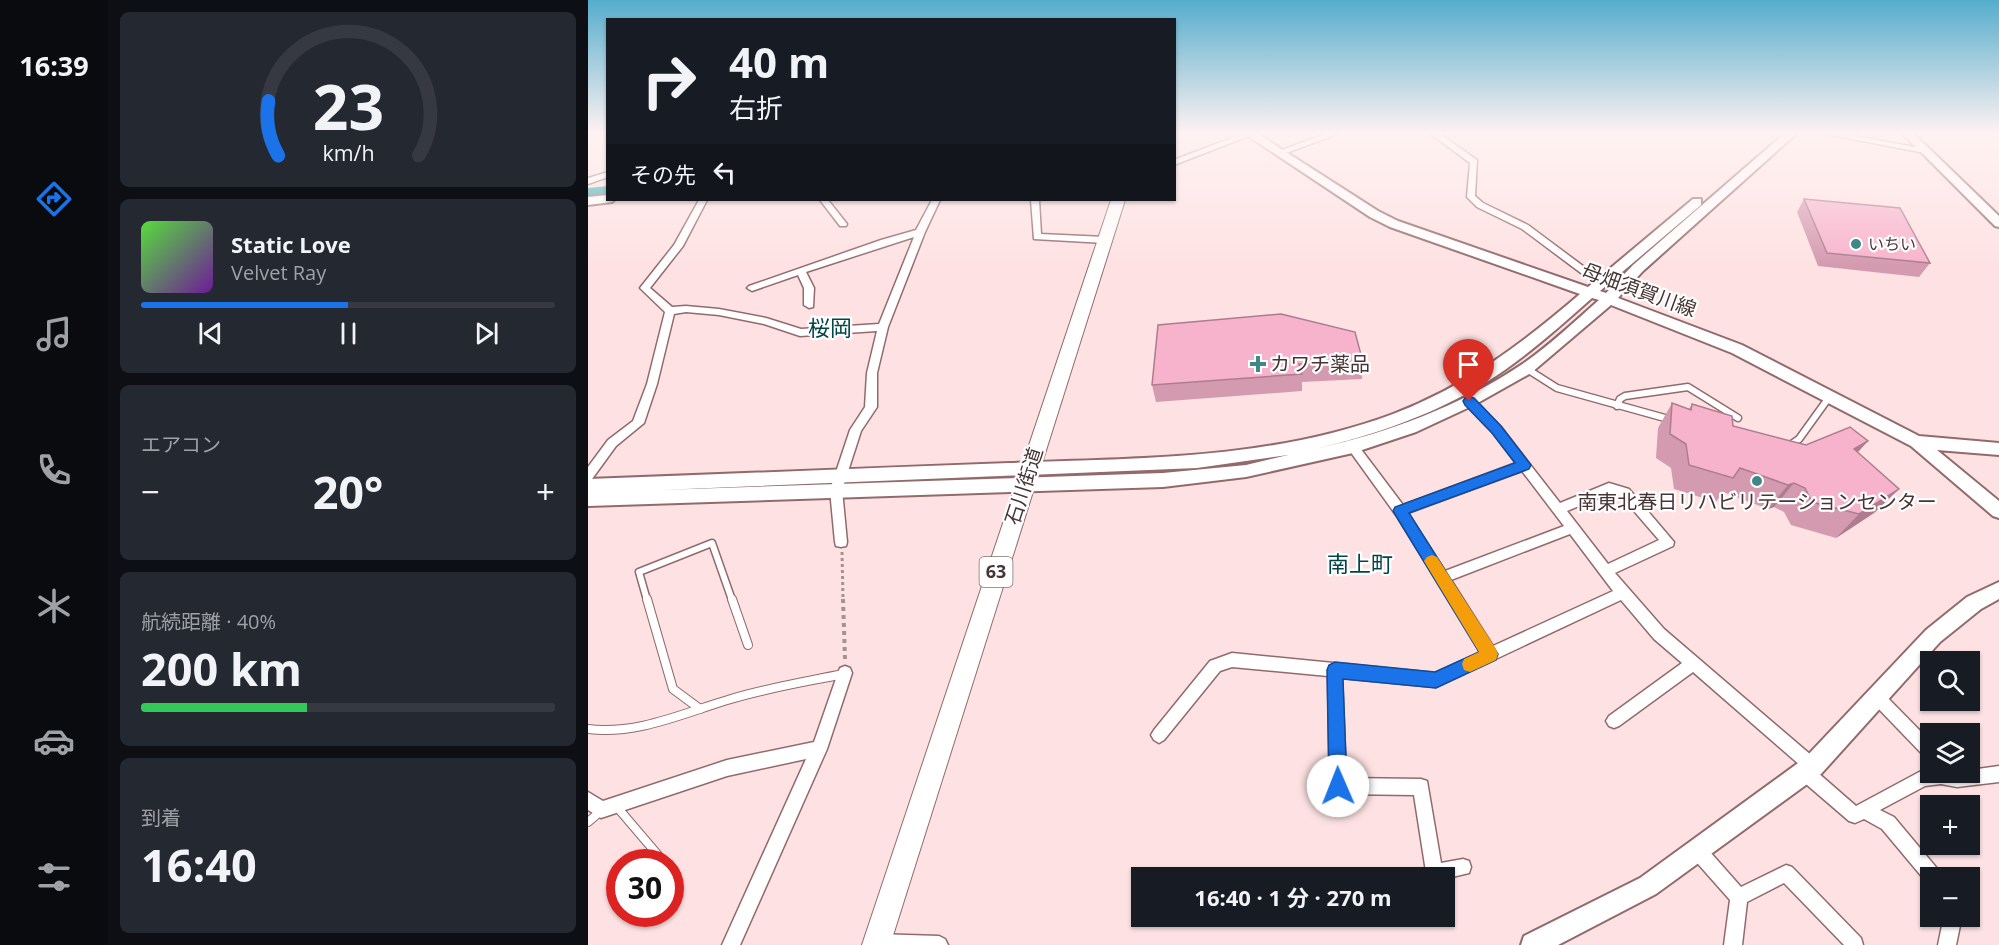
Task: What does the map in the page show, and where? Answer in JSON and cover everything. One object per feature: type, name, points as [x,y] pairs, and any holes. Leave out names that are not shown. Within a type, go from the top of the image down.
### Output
[{"type":"main road","name":"石川街道","points":[[876,944],[1118,201]]},
{"type":"street","name":"母畑須賀川線","points":[[1318,178],[1394,224],[1598,295],[1737,349],[1917,442],[1999,511]]},
{"type":"street","points":[[1473,178],[1471,197],[1480,205],[1525,227],[1588,273]]},
{"type":"street","points":[[1027,477],[1163,480],[1246,471],[1353,447],[1410,428],[1469,401],[1526,369],[1550,351],[1598,295],[1728,178]]},
{"type":"street","points":[[588,499],[838,484],[1027,477],[1249,458],[1293,449],[1407,416],[1464,388],[1507,361],[1551,327],[1638,268],[1741,178]]},
{"type":"street","points":[[1953,178],[1999,223]]},
{"type":"street","points":[[588,201],[606,199]]},
{"type":"street","points":[[702,201],[678,246],[645,288],[670,311],[686,309],[719,312],[766,321],[800,333],[883,327]]},
{"type":"street","points":[[841,542],[838,484],[856,430],[871,407],[872,373],[883,327],[920,232],[936,201]]},
{"type":"street","points":[[1035,201],[1037,237],[1105,240]]},
{"type":"street","points":[[826,202],[843,224]]},
{"type":"street","points":[[752,288],[884,242],[920,232]]},
{"type":"street","points":[[801,271],[809,288],[808,305]]},
{"type":"street","points":[[588,476],[612,443],[638,423],[652,384],[670,311]]},
{"type":"street","points":[[1469,401],[1497,430],[1623,593],[1659,634],[1809,769],[1856,815],[1920,780]]},
{"type":"street","points":[[1917,442],[1999,448]]},
{"type":"street","points":[[1353,447],[1400,511],[1490,654]]},
{"type":"street","points":[[1400,511],[1524,465]]},
{"type":"street","points":[[588,486],[838,484]]},
{"type":"street","points":[[1558,509],[1609,488],[1625,492],[1668,542],[1606,571]]},
{"type":"street","points":[[1442,578],[1573,528]]},
{"type":"street","points":[[1533,945],[1648,886],[1809,769],[1933,636],[1974,603],[1999,590]]},
{"type":"street","points":[[1159,735],[1215,666],[1232,660],[1436,680],[1623,593]]},
{"type":"street","points":[[1614,721],[1693,663]]},
{"type":"street","points":[[1335,670],[1338,786],[1421,788],[1434,873],[1463,867]]},
{"type":"street","points":[[731,945],[819,749],[845,673]]},
{"type":"street","points":[[1876,698],[1920,742]]},
{"type":"street","points":[[588,800],[608,808],[727,768],[819,749]]},
{"type":"street","points":[[1980,775],[1999,774]]},
{"type":"street","points":[[1863,810],[1888,823],[1925,867]]},
{"type":"street","points":[[1697,850],[1738,897],[1733,945]]},
{"type":"street","points":[[1738,897],[1786,873],[1855,944]]},
{"type":"street","points":[[1947,945],[1951,927]]},
{"type":"street","points":[[876,944],[939,945]]},
{"type":"lane","points":[[1526,369],[1557,388],[1683,423]]},
{"type":"lane","points":[[1617,406],[1620,399],[1625,396],[1688,387],[1738,418]]},
{"type":"lane","points":[[1782,447],[1789,446],[1799,439],[1830,396]]},
{"type":"lane","points":[[700,709],[673,689],[639,572],[712,543],[748,645]]},
{"type":"lane","points":[[588,729],[605,733],[656,723],[732,699],[845,673]]},
{"type":"lane","points":[[588,822],[608,808],[651,849]]},
{"type":"path","points":[[841,542],[845,673]]},
{"type":"building","name":"いちい","points":[[1804,199],[1900,208],[1930,263],[1827,253]]},
{"type":"building","name":"カワチ薬品","points":[[1281,314],[1355,332],[1363,362],[1299,364],[1302,374],[1152,385],[1158,325]]},
{"type":"building","points":[[1672,403],[1691,410],[1692,404],[1732,416],[1733,426],[1806,445],[1850,427],[1868,441],[1854,449],[1899,489],[1859,514],[1812,502],[1805,488],[1794,483],[1788,485],[1740,468],[1733,478],[1689,465],[1686,444],[1670,434]]},
{"type":"waterway","points":[[588,194],[606,192]]},
{"type":"slow traffic","points":[[1432,561],[1490,654],[1470,664]]},
{"type":"place","name":"いちい","points":[[1856,244]]},
{"type":"place","name":"カワチ薬品","points":[[1258,364]]},
{"type":"place","name":"南東北春日リハビリテーションセンター","points":[[1757,481]]},
{"type":"district","name":"桜岡","points":[[830,328]]},
{"type":"district","name":"南上町","points":[[1360,564]]},
{"type":"route","points":[[1338,786],[1335,670],[1436,680],[1490,654],[1400,511],[1524,465],[1497,430],[1469,401]]}]
